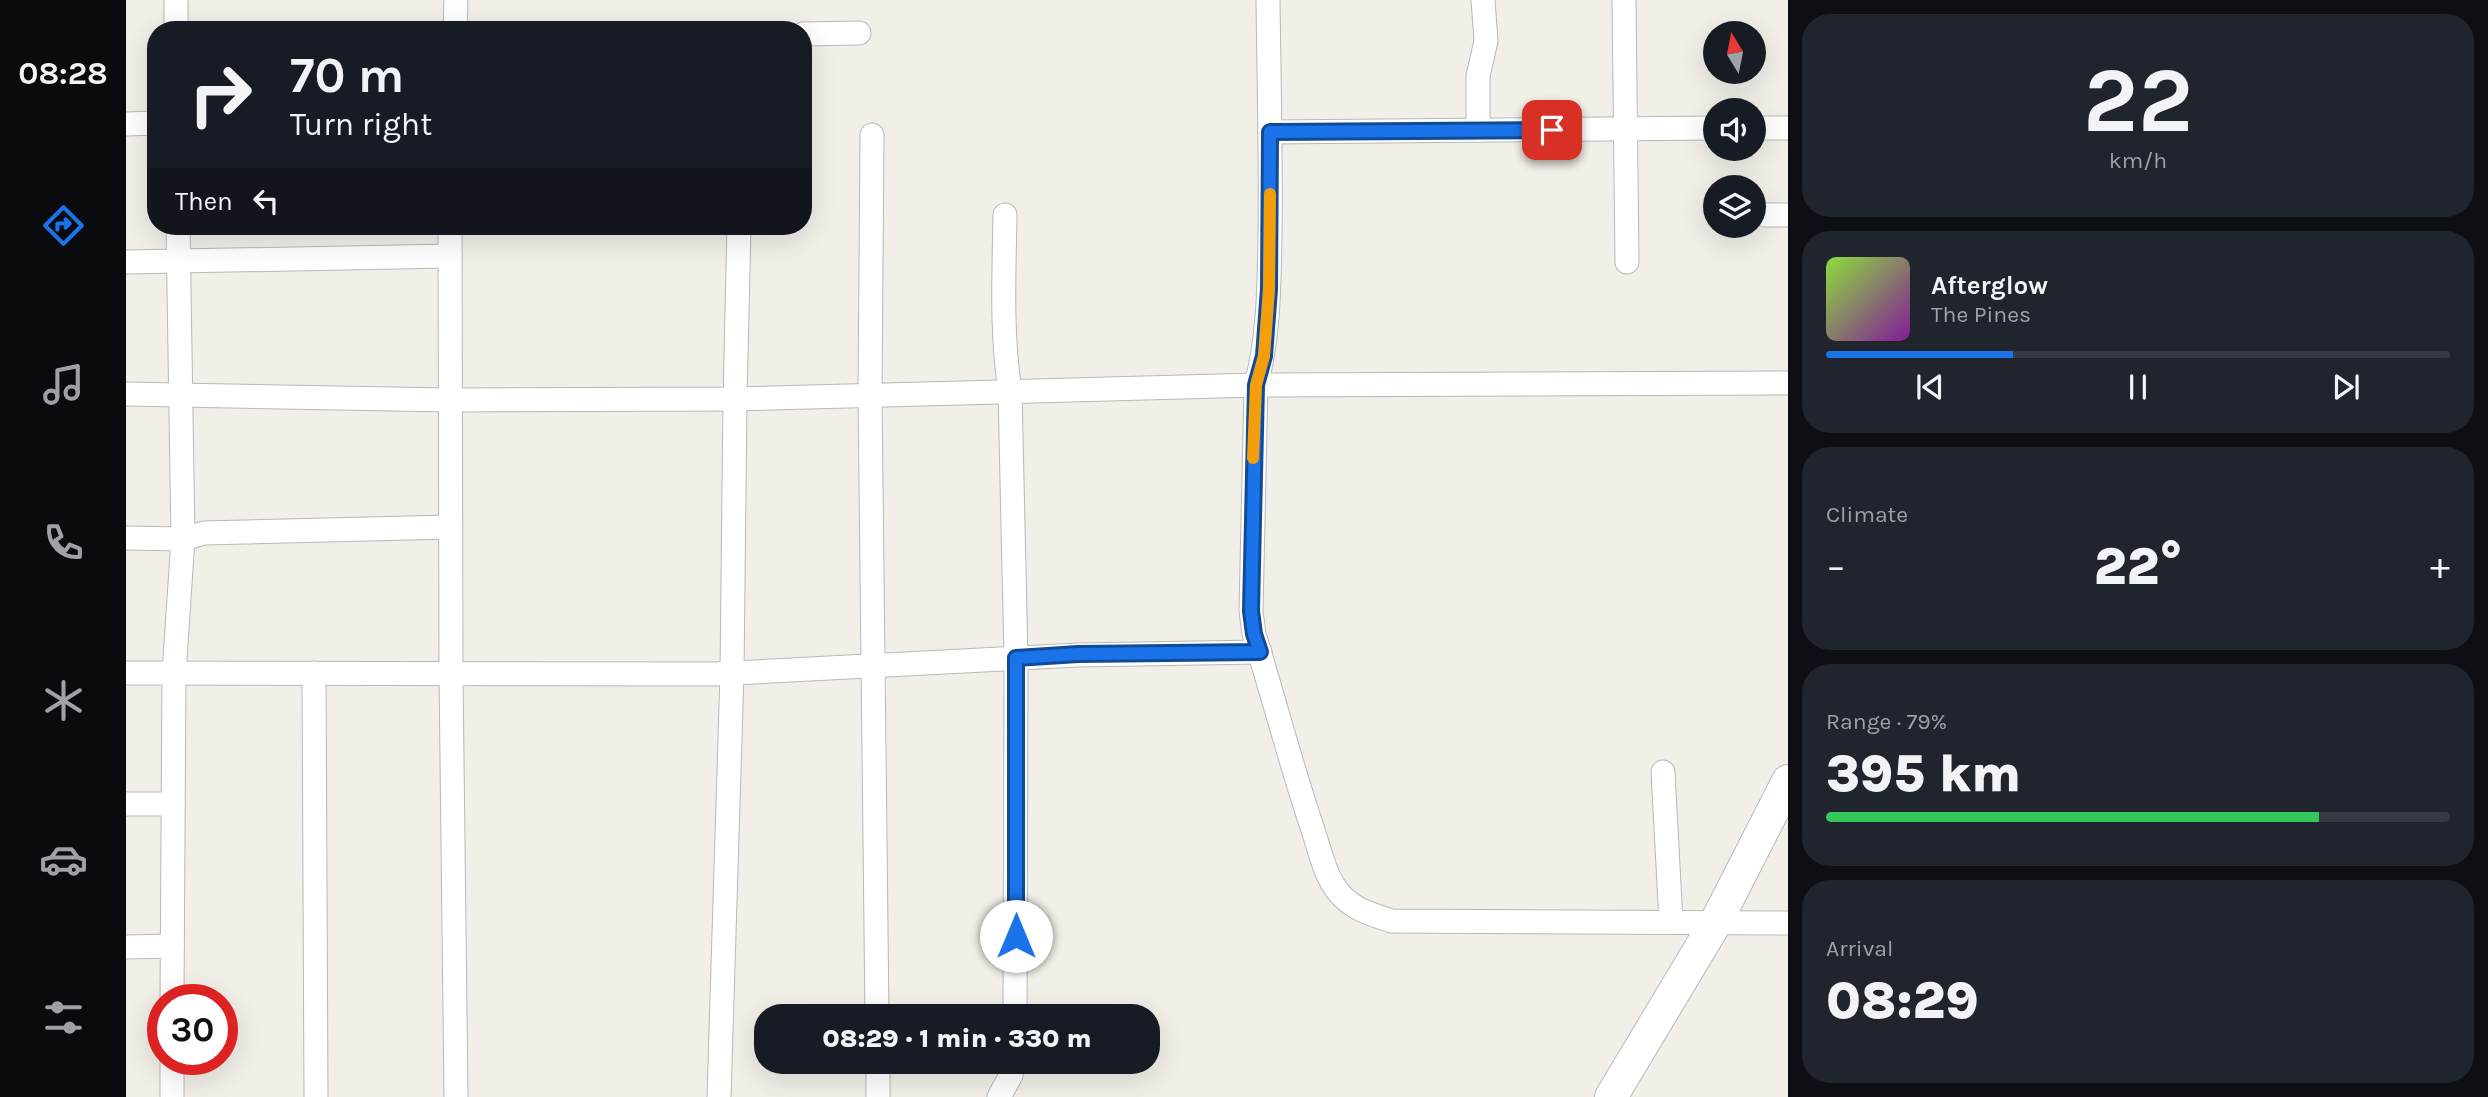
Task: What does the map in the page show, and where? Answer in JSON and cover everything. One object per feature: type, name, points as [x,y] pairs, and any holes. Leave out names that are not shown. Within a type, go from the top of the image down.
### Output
[{"type":"main road","points":[[1611,1097],[1716,922],[1788,781]]},
{"type":"street","points":[[176,0],[176,21]]},
{"type":"street","points":[[455,21],[456,0]]},
{"type":"street","points":[[1268,0],[1269,289],[1264,356],[1256,385],[1251,611],[1254,634],[1304,805],[1327,873],[1339,893],[1350,904],[1368,914],[1392,921],[1788,923]]},
{"type":"street","points":[[1478,130],[1478,76],[1486,41],[1483,0]]},
{"type":"street","points":[[1624,0],[1627,262]]},
{"type":"street","points":[[812,34],[859,33]]},
{"type":"street","points":[[126,124],[147,123]]},
{"type":"street","points":[[1270,132],[1703,128]]},
{"type":"street","points":[[1766,128],[1788,128]]},
{"type":"street","points":[[872,135],[870,396],[877,1004]]},
{"type":"street","points":[[1005,215],[1003,328],[1010,391],[1016,658],[1015,1004]]},
{"type":"street","points":[[1766,215],[1788,215]]},
{"type":"street","points":[[172,984],[174,673],[183,539],[178,235]]},
{"type":"street","points":[[450,235],[449,400],[456,1097]]},
{"type":"street","points":[[719,1097],[732,673],[740,235]]},
{"type":"street","points":[[126,262],[450,256]]},
{"type":"street","points":[[126,394],[449,400],[735,399],[1256,385],[1788,383]]},
{"type":"street","points":[[126,538],[183,539],[204,533],[450,527]]},
{"type":"street","points":[[126,673],[732,673],[1078,654],[1260,652]]},
{"type":"street","points":[[314,673],[316,1097]]},
{"type":"street","points":[[1663,772],[1671,922]]},
{"type":"street","points":[[126,804],[173,804]]},
{"type":"street","points":[[126,947],[173,946]]},
{"type":"street","points":[[878,1074],[878,1097]]},
{"type":"street","points":[[999,1097],[1011,1074]]},
{"type":"street","points":[[172,1075],[172,1097]]},
{"type":"slow traffic","points":[[1253,458],[1256,385],[1264,356],[1269,289],[1270,194]]},
{"type":"route","points":[[1016,936],[1016,658],[1078,654],[1260,652],[1251,611],[1253,444],[1256,385],[1264,356],[1269,289],[1270,132],[1552,130]]}]
